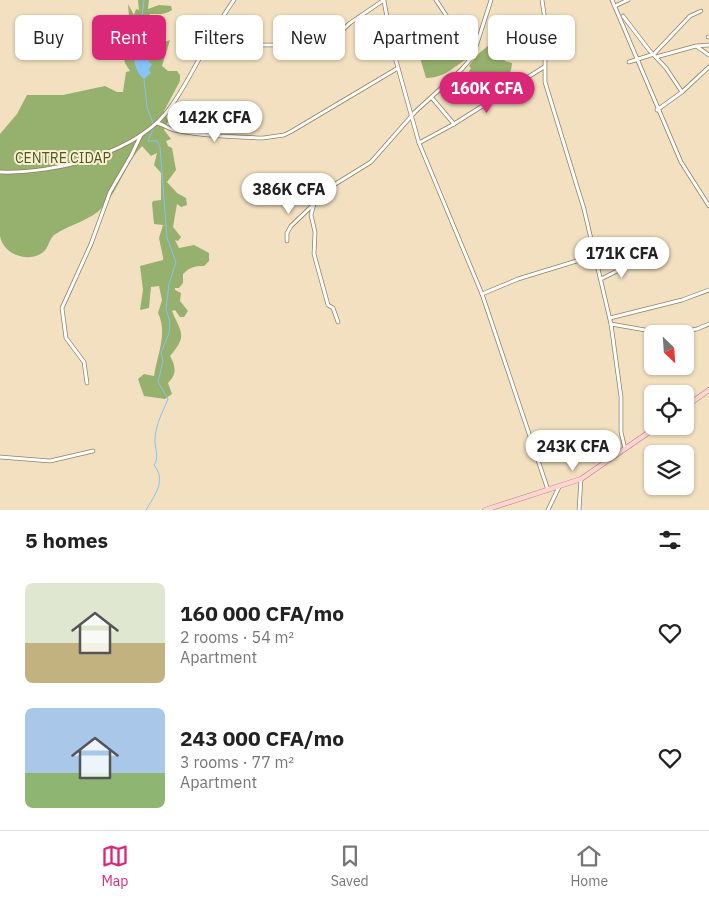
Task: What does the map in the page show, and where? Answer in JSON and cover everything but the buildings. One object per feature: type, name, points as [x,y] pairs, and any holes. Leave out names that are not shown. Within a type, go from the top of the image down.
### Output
[{"type":"main road","points":[[694,401],[709,390]]},
{"type":"main road","points":[[485,510],[581,479],[646,435]]},
{"type":"street","points":[[224,15],[234,0]]},
{"type":"street","points":[[263,45],[278,45],[303,52],[317,50],[329,43],[350,23],[384,0],[410,117],[482,294],[548,490]]},
{"type":"street","points":[[436,0],[446,15]]},
{"type":"street","points":[[478,40],[491,0]]},
{"type":"street","points":[[542,0],[545,20],[544,67],[548,98],[570,158],[596,255],[610,318],[621,397],[621,432],[625,450]]},
{"type":"street","points":[[612,0],[680,162],[709,206]]},
{"type":"street","points":[[615,6],[628,0]]},
{"type":"street","points":[[654,56],[690,16],[701,11]]},
{"type":"street","points":[[623,16],[654,56],[666,68],[682,92]]},
{"type":"street","points":[[629,62],[696,46],[709,45]]},
{"type":"street","points":[[696,46],[709,55]]},
{"type":"street","points":[[0,172],[23,173],[60,167],[103,153],[141,134],[172,106],[197,60]]},
{"type":"street","points":[[338,322],[333,308],[328,305],[314,254],[315,232],[311,214],[316,196],[371,162],[410,117],[432,98],[469,60]]},
{"type":"street","points":[[657,110],[682,92],[709,66]]},
{"type":"street","points":[[419,143],[454,124],[544,67]]},
{"type":"street","points":[[154,124],[163,123],[172,130],[187,132],[256,138],[276,137],[292,131],[398,68]]},
{"type":"street","points":[[432,98],[454,124]]},
{"type":"street","points":[[87,383],[84,362],[66,338],[62,308],[91,244],[110,192],[131,156],[141,134]]},
{"type":"street","points":[[287,241],[287,234],[291,226],[314,204]]},
{"type":"street","points":[[482,294],[518,279],[596,255]]},
{"type":"street","points":[[601,279],[619,270],[631,259]]},
{"type":"street","points":[[610,318],[682,300],[709,290]]},
{"type":"street","points":[[611,324],[668,334],[697,329],[709,324]]},
{"type":"street","points":[[0,457],[50,461],[93,451]]},
{"type":"street","points":[[578,510],[581,479]]},
{"type":"street","points":[[548,510],[559,487]]},
{"type":"green space","name":"CENTRE CIDAP","points":[[138,0],[149,0],[148,9],[159,5],[171,6],[172,10],[161,14],[134,15],[136,9],[139,10]]},
{"type":"green space","name":"CENTRE CIDAP","points":[[128,4],[134,15],[129,15]]},
{"type":"green space","name":"CENTRE CIDAP","points":[[170,40],[166,53],[166,42]]},
{"type":"green space","points":[[488,46],[488,60],[504,60],[512,63],[507,89],[487,100],[476,101],[471,97],[470,88],[462,83],[471,68],[469,66],[473,60],[478,60],[478,54]]},
{"type":"green space","name":"CENTRE CIDAP","points":[[124,60],[164,60],[162,66],[168,71],[177,71],[180,75],[180,81],[164,111],[168,121],[164,130],[171,139],[166,141],[168,146],[172,148],[176,170],[167,182],[177,193],[186,198],[187,205],[181,207],[177,204],[173,227],[181,237],[178,241],[175,240],[179,248],[194,245],[209,253],[209,261],[204,266],[188,270],[183,274],[183,283],[179,288],[175,288],[175,290],[181,293],[180,301],[188,311],[184,317],[180,317],[175,310],[172,311],[180,329],[181,338],[170,356],[175,370],[173,377],[168,383],[172,394],[165,399],[144,396],[138,379],[144,374],[154,376],[162,336],[161,321],[158,313],[162,300],[159,286],[151,287],[149,308],[140,310],[143,290],[140,266],[163,260],[159,238],[163,225],[154,224],[152,203],[153,201],[161,200],[161,173],[154,165],[157,153],[151,156],[142,146],[103,207],[92,216],[54,235],[42,253],[30,257],[16,255],[6,248],[0,236],[0,134],[17,114],[27,95],[63,95],[105,86],[117,92],[123,92],[126,72],[130,71]]},
{"type":"green space","points":[[421,60],[465,60],[440,76],[426,78]]},
{"type":"water","points":[[135,60],[149,60],[152,64],[149,70],[151,73],[144,79],[136,69]]},
{"type":"waterway","points":[[142,15],[144,0]]},
{"type":"waterway","points":[[144,79],[147,107],[154,126],[148,141],[157,141],[160,147],[167,238],[176,262],[169,284],[166,309],[170,322],[169,333],[161,353],[163,361],[158,382],[168,399],[158,423],[155,438],[157,456],[154,465],[158,471],[159,483],[146,510]]}]
